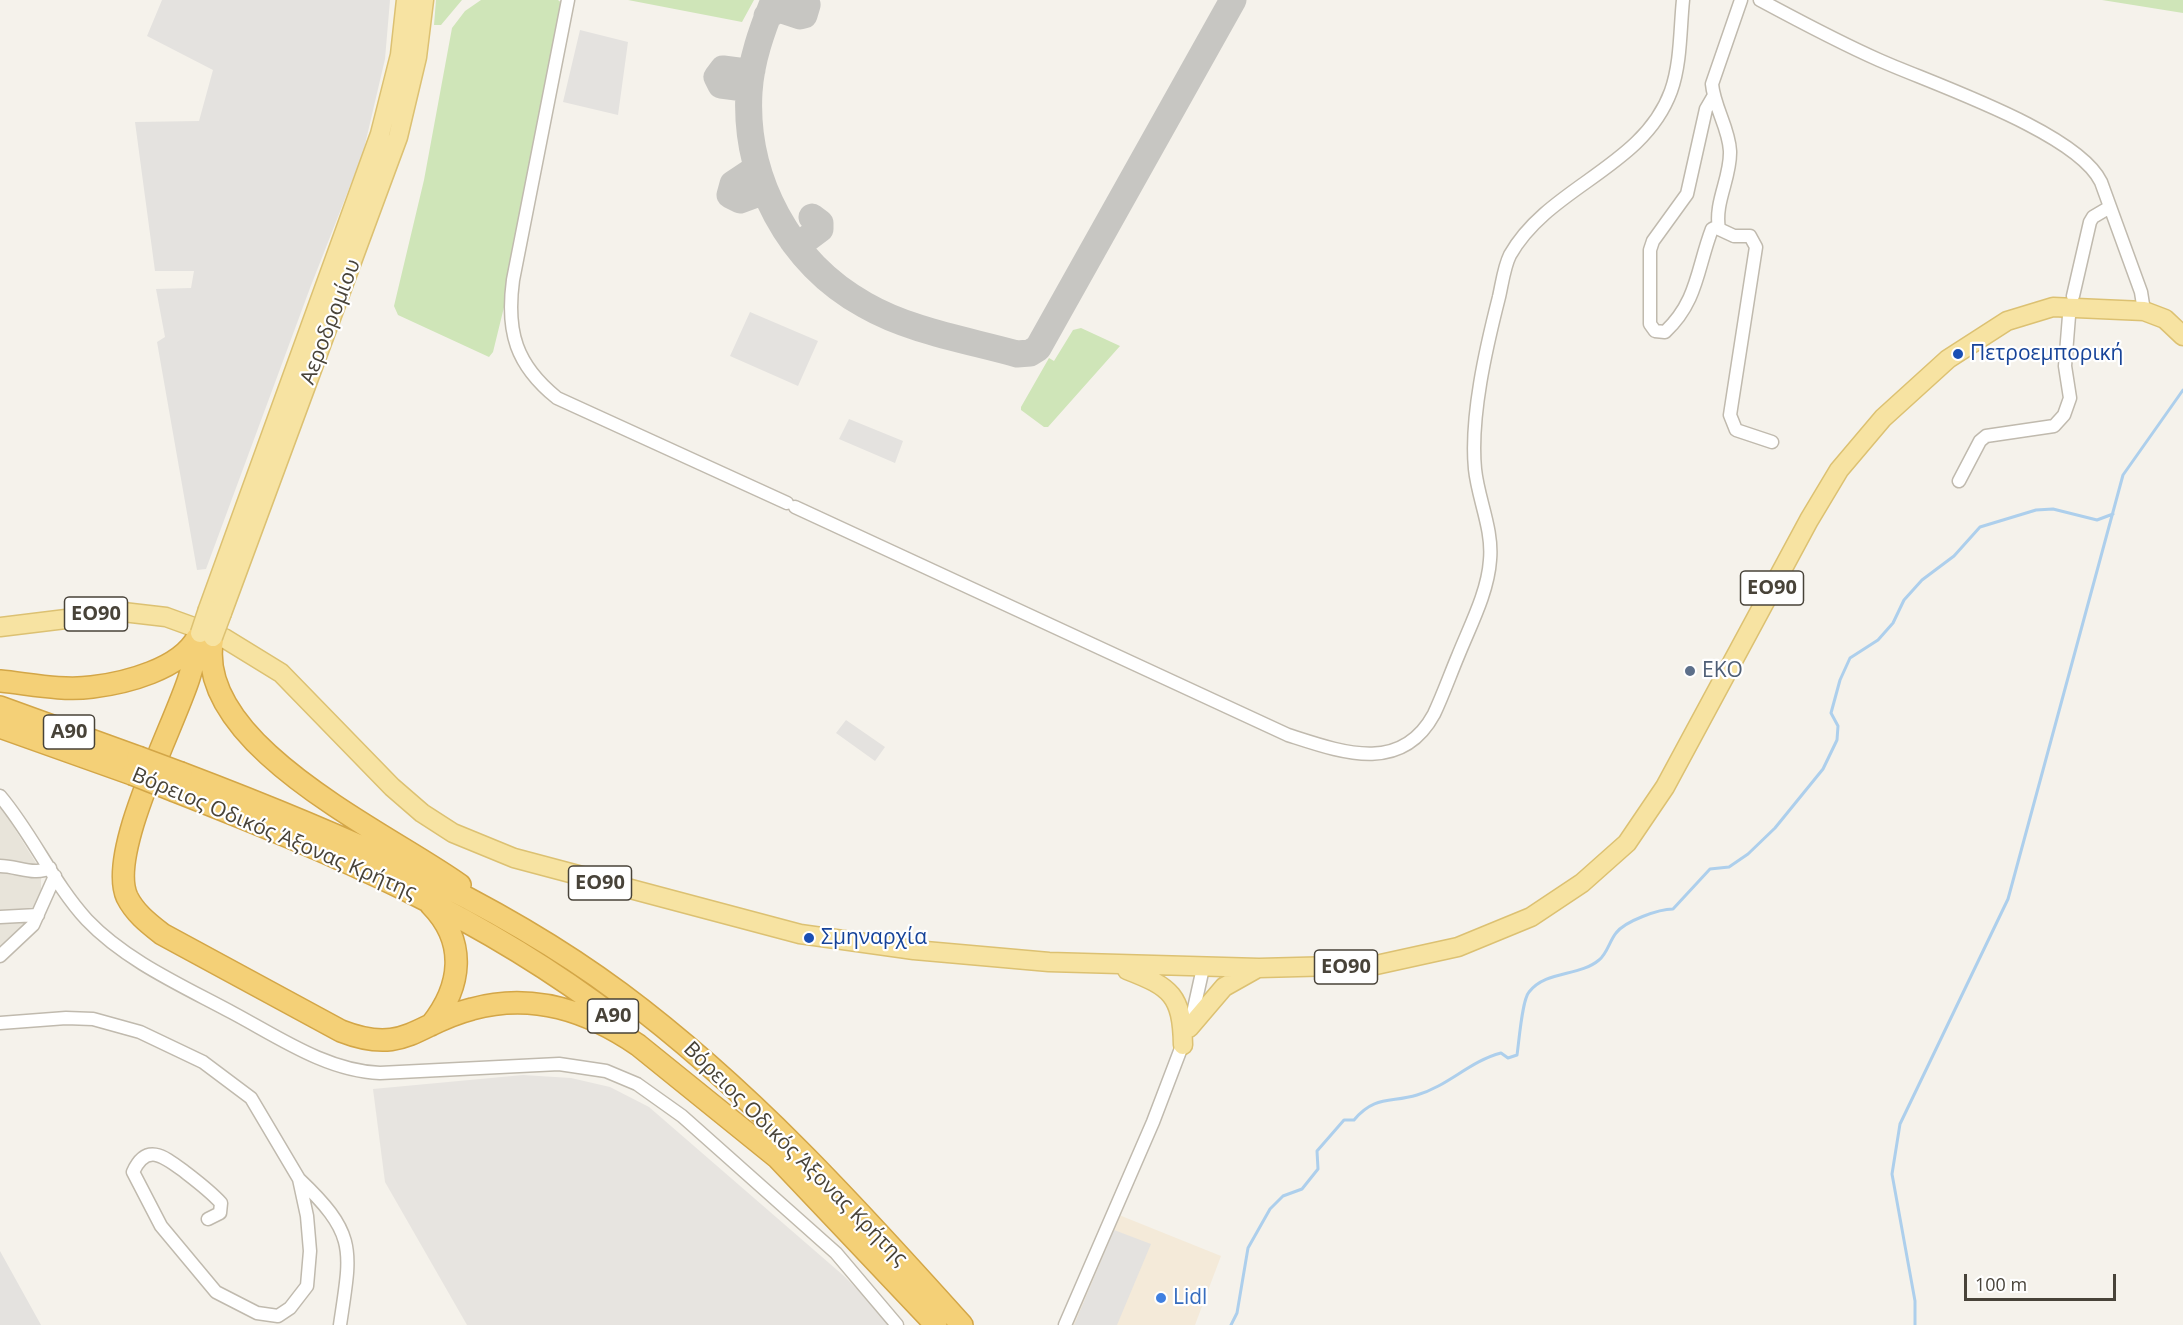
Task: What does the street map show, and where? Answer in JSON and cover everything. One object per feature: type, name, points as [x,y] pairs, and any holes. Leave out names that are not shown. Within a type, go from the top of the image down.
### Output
[{"type":"highway","points":[[204,642],[129,838],[122,866],[126,895],[140,917],[172,939],[341,1031],[363,1040],[386,1042],[410,1036],[471,1009],[505,1002],[543,1004],[582,1013],[613,1028],[638,1045],[784,1163]]},
{"type":"highway","points":[[0,681],[61,687],[92,687],[145,673],[172,662],[204,642]]},
{"type":"highway","points":[[204,642],[216,681],[235,719],[255,744],[282,768],[440,870],[521,929]]},
{"type":"highway","name":"Βόρειος Οδικός Άξονας Κρήτης","points":[[0,707],[135,766],[178,782],[282,812],[378,855],[521,929],[617,991],[723,1076],[878,1233],[962,1325]]},
{"type":"highway","name":"Βόρειος Οδικός Άξονας Κρήτης","points":[[0,727],[135,766]]},
{"type":"highway","name":"Βόρειος Οδικός Άξονας Κρήτης","points":[[178,782],[422,896],[516,950],[604,1010],[666,1057],[784,1163],[936,1325]]},
{"type":"highway","points":[[422,896],[446,924],[454,942],[456,964],[454,985],[447,1005],[431,1025]]},
{"type":"main road","name":"Αεροδρομίου","points":[[204,642],[380,134],[400,55],[406,0]]},
{"type":"main road","name":"Αεροδρομίου","points":[[215,611],[398,137],[417,57],[424,0]]},
{"type":"main road","name":"ΕΟ90","points":[[0,627],[123,612],[166,617],[204,642],[281,673],[374,770],[422,813],[453,833],[488,849],[603,884],[800,934],[952,954],[1114,965],[1259,968],[1376,965],[1431,955],[1507,928],[1549,906],[1582,883],[1627,843],[1654,804],[1818,504],[1846,459],[1882,418],[1948,359],[1978,338],[2015,318],[2045,309],[2062,307],[2144,311],[2165,319],[2183,336]]},
{"type":"main road","points":[[1114,965],[1157,982],[1174,997],[1186,1036]]},
{"type":"main road","points":[[1186,1036],[1224,987],[1259,968]]},
{"type":"street","points":[[568,0],[511,297],[510,318],[519,353],[535,378],[557,398],[1288,735],[1335,750],[1360,754],[1396,750],[1412,742],[1433,714],[1466,636],[1490,565],[1487,526],[1475,472],[1475,447],[1486,348],[1510,256],[1562,198],[1624,154],[1656,119],[1671,91],[1676,73],[1684,0]]},
{"type":"street","points":[[1741,0],[1713,78],[1713,97],[1730,150],[1719,208],[1718,226],[1725,234],[1750,236],[1756,247],[1730,403],[1731,422],[1742,433],[1772,442]]},
{"type":"street","points":[[1760,0],[1849,46],[2033,127],[2068,146],[2095,168],[2142,292],[2144,311]]},
{"type":"street","points":[[1713,97],[1706,109],[1687,194],[1653,241],[1650,250],[1650,324],[1655,332],[1665,332],[1681,318],[1698,282],[1712,229],[1718,226]]},
{"type":"street","points":[[2073,296],[2090,222],[2093,217],[2110,207]]},
{"type":"street","points":[[1959,482],[1980,441],[1986,436],[2054,426],[2064,415],[2070,398],[2065,366],[2069,316]]},
{"type":"street","points":[[0,796],[33,840],[80,913],[116,944],[173,981],[333,1064],[380,1073],[559,1064],[606,1071],[637,1084],[682,1116],[836,1253],[897,1325]]},
{"type":"street","points":[[0,866],[21,868],[37,873],[52,872]]},
{"type":"street","points":[[0,956],[28,931],[38,915],[52,872]]},
{"type":"street","points":[[0,917],[38,915]]},
{"type":"street","points":[[1065,1325],[1149,1132],[1186,1036],[1203,968]]},
{"type":"street","points":[[0,1023],[66,1018],[93,1019],[140,1032],[203,1062],[251,1098],[299,1179],[324,1203],[339,1226],[347,1245],[349,1260],[340,1325]]},
{"type":"street","points":[[208,1219],[220,1213],[221,1203],[209,1190],[165,1156],[148,1155],[137,1162],[133,1172],[161,1226],[216,1293],[257,1313],[278,1316],[290,1308],[307,1286],[310,1251],[299,1179]]},
{"type":"shaded area","points":[[162,0],[390,0],[385,59],[363,153],[310,288],[206,569],[197,570],[157,342],[165,337],[156,289],[191,288],[194,271],[155,271],[135,122],[199,121],[213,70],[147,36]]},
{"type":"shaded area","points":[[580,30],[628,42],[618,115],[563,102]]},
{"type":"shaded area","points":[[750,312],[818,341],[798,386],[730,356]]},
{"type":"shaded area","points":[[849,419],[903,441],[895,463],[839,439]]},
{"type":"shaded area","points":[[846,720],[885,747],[875,761],[836,733]]},
{"type":"shaded area","points":[[0,805],[41,871],[41,913],[0,953]]},
{"type":"shaded area","points":[[523,1075],[571,1078],[610,1087],[649,1107],[844,1276],[893,1325],[467,1325],[385,1182],[373,1089]]},
{"type":"shaded area","points":[[1119,1215],[1221,1256],[1195,1325],[1069,1325]]},
{"type":"shaded area","points":[[1114,1230],[1151,1244],[1117,1325],[1074,1325]]},
{"type":"shaded area","points":[[0,1251],[41,1325],[0,1325]]},
{"type":"green space","points":[[436,0],[462,0],[441,25],[434,25]]},
{"type":"green space","points":[[481,0],[558,0],[563,4],[505,303],[493,352],[489,357],[398,315],[394,306],[424,180],[452,28],[465,11]]},
{"type":"green space","points":[[628,0],[754,0],[742,22]]},
{"type":"green space","points":[[2102,0],[2183,0],[2183,13]]},
{"type":"green space","points":[[1081,328],[1120,346],[1048,427],[1044,427],[1021,410],[1021,407],[1049,358],[1054,361],[1073,330]]},
{"type":"waterway","points":[[1915,1325],[1915,1301],[1892,1174],[1900,1124],[2008,899],[2123,475],[2183,390]]},
{"type":"waterway","points":[[1231,1325],[1237,1313],[1248,1248],[1270,1209],[1283,1196],[1302,1189],[1318,1169],[1317,1151],[1344,1120],[1354,1120],[1376,1103],[1428,1091],[1490,1057],[1501,1053],[1508,1058],[1517,1055],[1524,1003],[1529,992],[1536,985],[1544,980],[1591,965],[1602,957],[1620,929],[1643,916],[1673,909],[1710,869],[1729,867],[1748,854],[1775,828],[1823,769],[1837,740],[1838,726],[1831,713],[1840,680],[1850,658],[1878,640],[1893,623],[1904,600],[1922,580],[1954,556],[1980,527],[2036,510],[2053,509],[2097,520],[2113,514]]},
{"type":"taxiway","points":[[774,0],[761,34],[752,68],[749,124],[754,156],[763,186],[794,242],[814,266],[838,287],[882,314],[939,334],[1017,354],[1030,353],[1038,348],[1233,0]]},
{"type":"taxiway","points":[[767,16],[779,9],[800,16],[804,15],[807,5],[801,0]]},
{"type":"taxiway","points":[[749,93],[744,88],[721,85],[717,77],[723,69],[746,72],[752,70]]},
{"type":"taxiway","points":[[757,168],[733,184],[730,195],[740,200],[759,193],[766,195]]},
{"type":"taxiway","points":[[792,240],[804,241],[820,229],[820,223],[812,217]]},
{"type":"place","name":"Πετροεμπορική","points":[[1958,354]]},
{"type":"place","name":"EKO","points":[[1690,671]]},
{"type":"place","name":"Σμηναρχία","points":[[809,938]]},
{"type":"place","name":"Lidl","points":[[1161,1298]]}]
